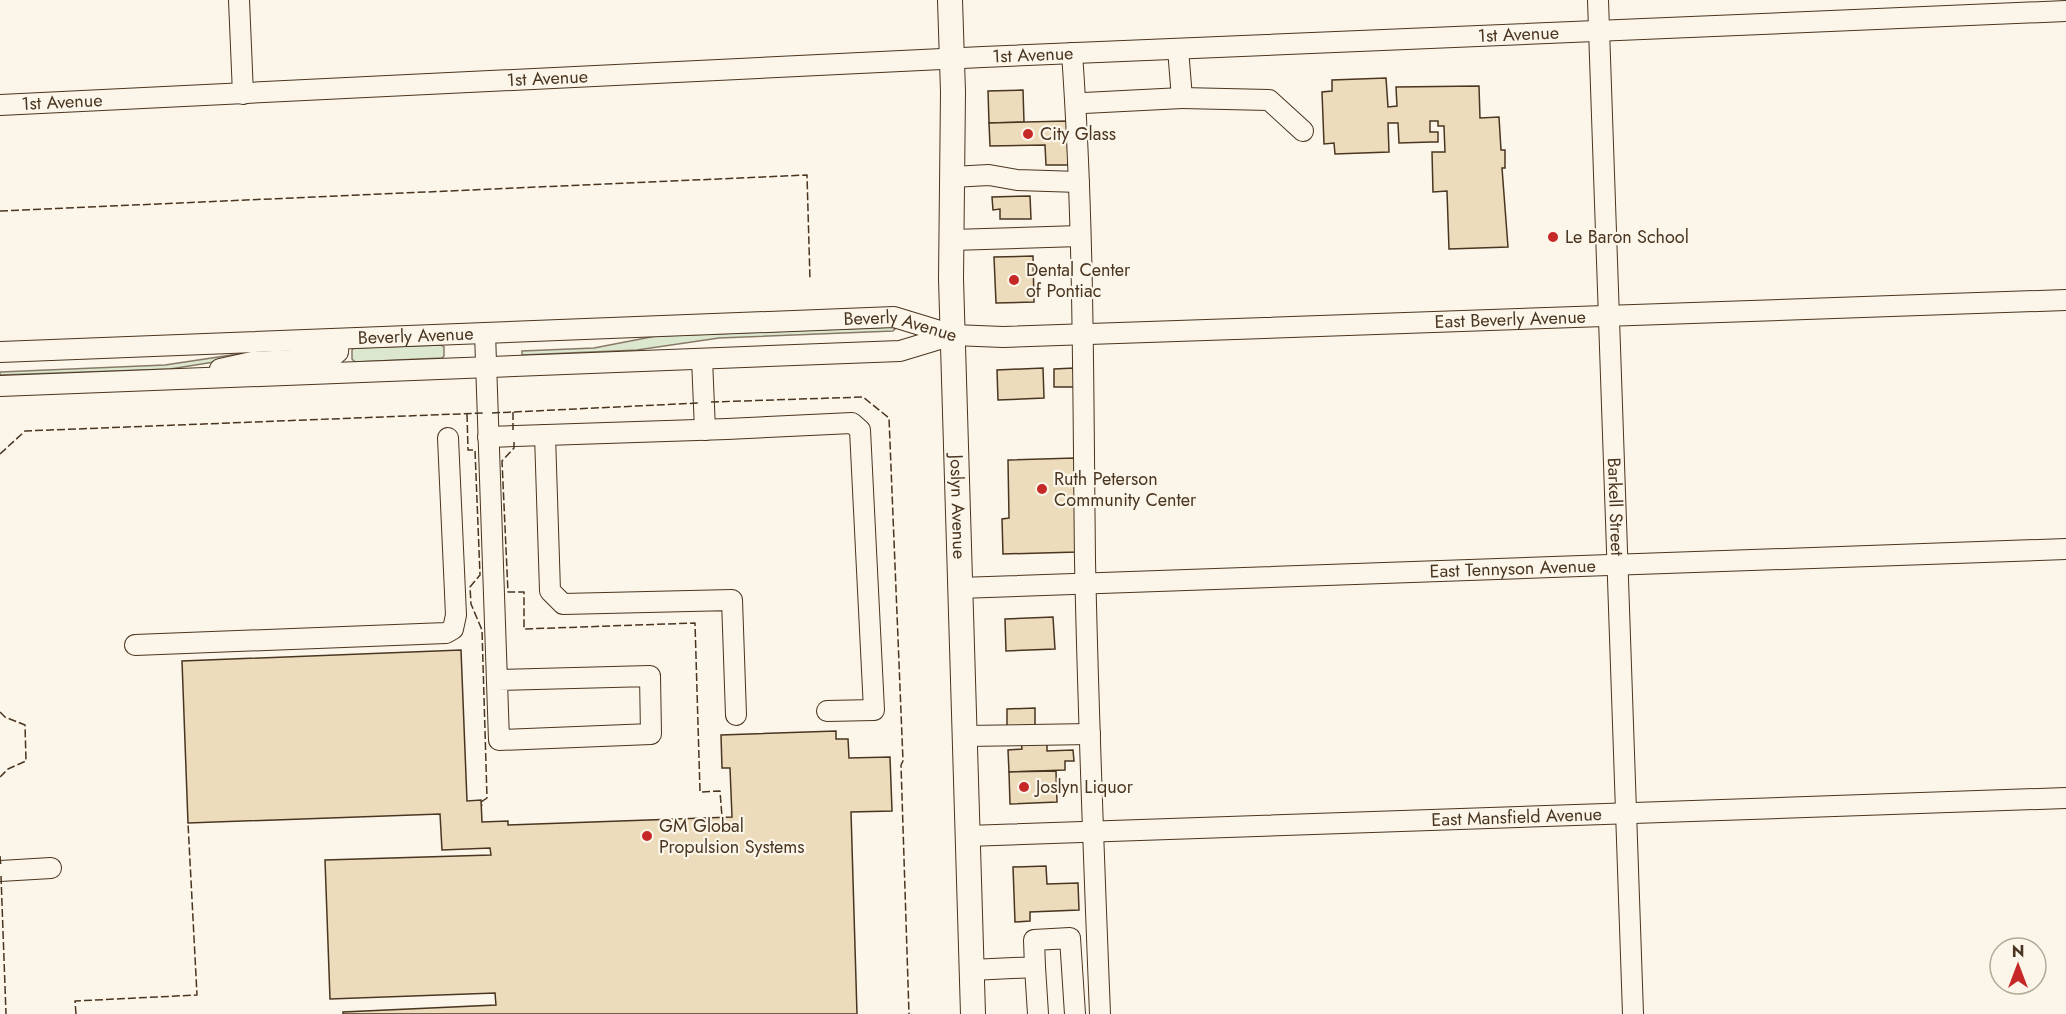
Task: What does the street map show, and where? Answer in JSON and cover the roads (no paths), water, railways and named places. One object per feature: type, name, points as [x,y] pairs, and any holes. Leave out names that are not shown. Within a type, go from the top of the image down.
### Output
[{"type":"main road","name":"Joslyn Avenue","points":[[950,0],[952,334],[973,1014]]},
{"type":"street","points":[[239,0],[243,94]]},
{"type":"street","name":"Barkell Street","points":[[1598,0],[1633,1014]]},
{"type":"street","name":"1st Avenue","points":[[0,105],[1072,53],[2066,11]]},
{"type":"street","points":[[1178,49],[1182,98]]},
{"type":"street","points":[[1072,53],[1079,182],[1086,583],[1100,1014]]},
{"type":"street","points":[[1084,103],[1182,98],[1269,100],[1303,131]]},
{"type":"street","points":[[952,177],[990,175],[1017,180],[1079,182]]},
{"type":"street","points":[[951,240],[1080,236]]},
{"type":"street","name":"East Beverly Avenue","points":[[952,334],[1004,337],[2066,300]]},
{"type":"street","name":"Beverly Avenue","points":[[0,352],[894,317],[952,334]]},
{"type":"street","points":[[485,333],[499,740],[651,734],[650,676],[497,680]]},
{"type":"street","name":"Beverly Avenue","points":[[0,386],[900,351],[952,334]]},
{"type":"street","points":[[165,380],[252,362],[327,359],[338,352],[339,339]]},
{"type":"street","points":[[702,359],[705,430]]},
{"type":"street","points":[[488,437],[852,423],[860,430],[874,710],[827,711]]},
{"type":"street","points":[[545,435],[550,591],[563,603],[732,600],[736,715]]},
{"type":"street","points":[[135,645],[446,633],[453,629],[456,615],[448,438]]},
{"type":"street","name":"East Tennyson Avenue","points":[[959,588],[2066,549]]},
{"type":"street","points":[[964,736],[1090,734]]},
{"type":"street","name":"East Mansfield Avenue","points":[[967,836],[2066,798]]},
{"type":"street","points":[[0,871],[51,868]]},
{"type":"street","points":[[1038,1014],[1034,940],[1070,938],[1075,1014]]},
{"type":"street","points":[[971,970],[1035,967]]},
{"type":"place","name":"City Glass","points":[[1028,134]]},
{"type":"place","name":"Le Baron School","points":[[1553,237]]},
{"type":"place","name":"Dental Center of Pontiac","points":[[1014,280]]},
{"type":"place","name":"Ruth Peterson Community Center","points":[[1042,489]]},
{"type":"place","name":"Joslyn Liquor","points":[[1024,787]]},
{"type":"place","name":"GM Global Propulsion Systems","points":[[647,836]]}]
